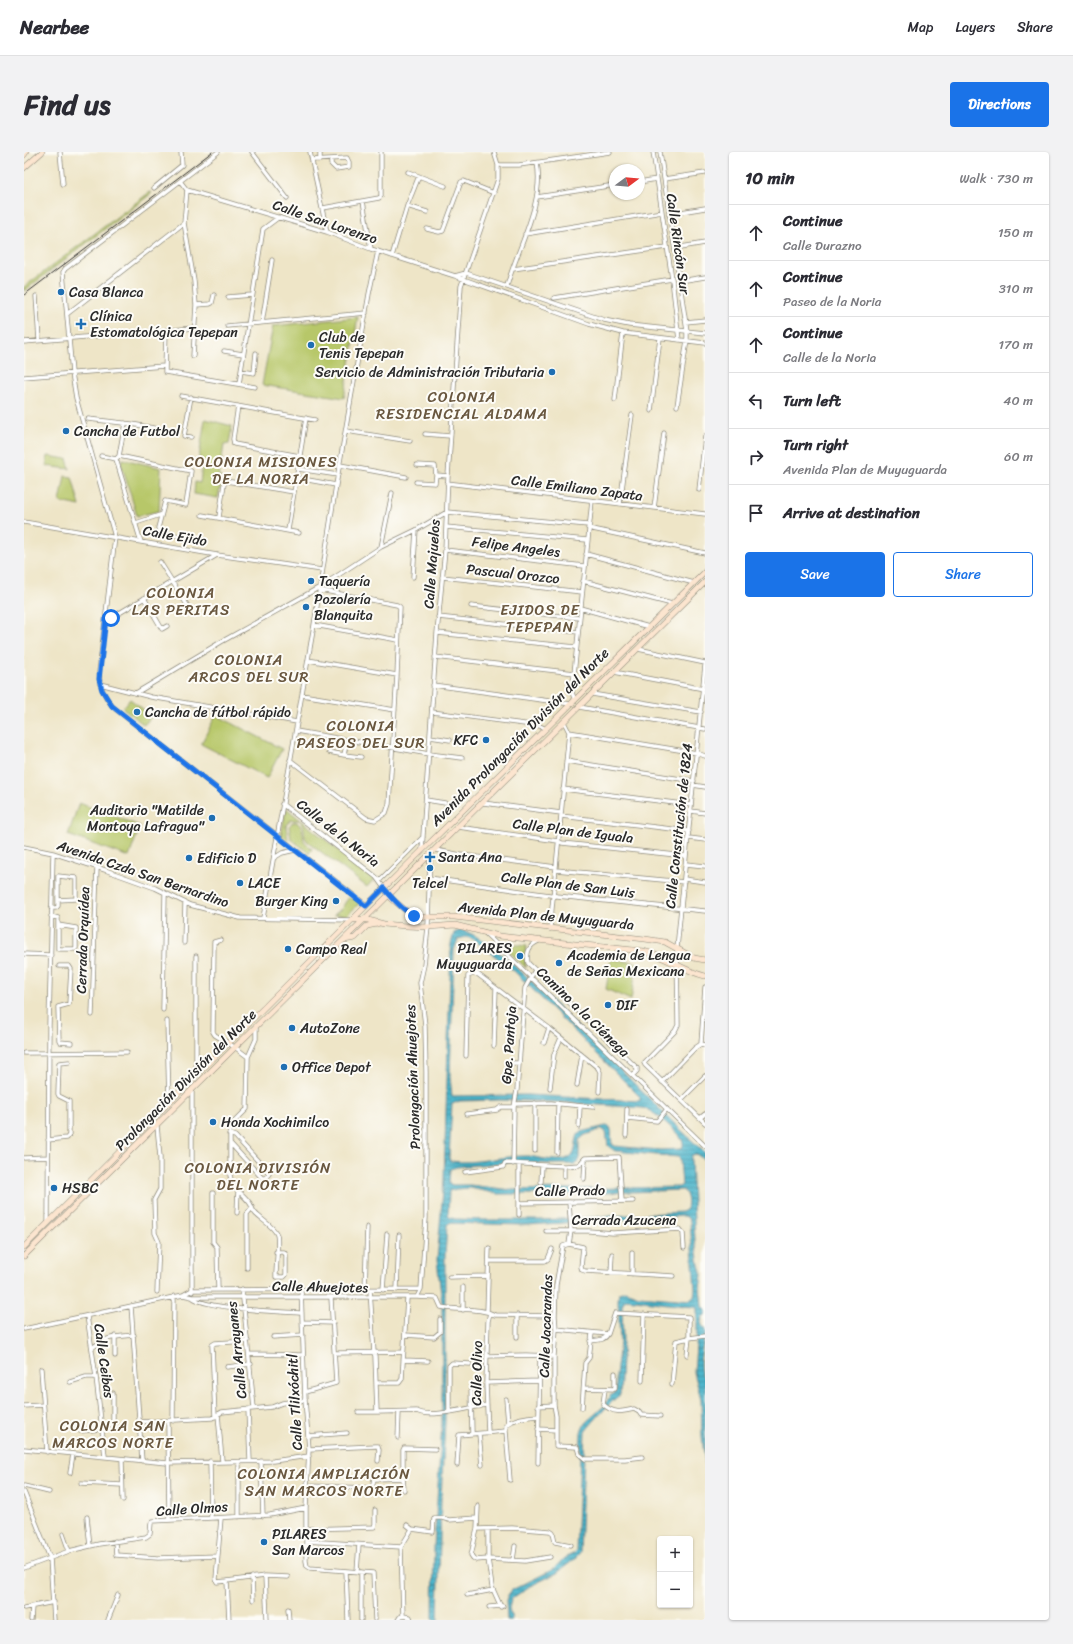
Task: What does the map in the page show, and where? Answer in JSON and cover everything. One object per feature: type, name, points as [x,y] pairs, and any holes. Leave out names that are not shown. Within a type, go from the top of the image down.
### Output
[{"type":"main road","points":[[24,168],[42,152]]},
{"type":"main road","name":"Avenida Prolongación División del Norte","points":[[352,920],[705,572]]},
{"type":"main road","name":"Avenida Prolongación División del Norte","points":[[364,919],[436,850],[705,582]]},
{"type":"main road","name":"Avenida Plan de Muyuguarda","points":[[384,888],[409,913],[419,917],[454,917],[665,942],[694,958],[705,960]]},
{"type":"main road","name":"Avenida Plan de Muyuguarda","points":[[352,920],[364,919],[384,924],[428,927],[455,925],[499,936],[643,952],[655,954],[696,974],[705,976]]},
{"type":"main road","name":"Prolongación División del Norte","points":[[24,1256],[344,941],[364,919]]},
{"type":"main road","name":"Prolongación División del Norte","points":[[25,1246],[352,920]]},
{"type":"main road","points":[[344,941],[355,938],[367,926],[384,924]]},
{"type":"main road","points":[[296,976],[301,983]]},
{"type":"street","points":[[60,152],[63,184]]},
{"type":"street","points":[[154,188],[182,165],[181,152]]},
{"type":"street","points":[[218,152],[65,269],[63,275],[72,373],[76,398],[115,538],[99,672],[100,684],[105,697],[112,706],[366,906]]},
{"type":"street","points":[[252,152],[287,198]]},
{"type":"street","points":[[310,152],[327,232]]},
{"type":"street","points":[[320,152],[320,160]]},
{"type":"street","points":[[323,208],[379,198],[381,196],[381,152]]},
{"type":"street","points":[[494,152],[498,165],[537,163],[610,152]]},
{"type":"street","name":"Calle Rincón Sur","points":[[653,152],[668,247],[679,340]]},
{"type":"street","name":"Calle Rincón Sur","points":[[660,152],[687,331],[677,406]]},
{"type":"street","points":[[312,160],[347,158],[349,167],[336,169],[331,164],[331,159]]},
{"type":"street","points":[[655,163],[662,162]]},
{"type":"street","points":[[507,286],[537,197],[540,174],[537,163]]},
{"type":"street","name":"Calle Majuelos","points":[[422,850],[438,617],[445,550],[447,483],[461,286],[494,193],[498,179],[498,165]]},
{"type":"street","points":[[408,172],[445,186]]},
{"type":"street","points":[[664,179],[705,173]]},
{"type":"street","points":[[392,256],[407,206],[419,176]]},
{"type":"street","points":[[645,181],[657,179]]},
{"type":"street","points":[[180,181],[187,190],[184,204],[184,223],[194,281],[196,305],[196,328],[193,356]]},
{"type":"street","points":[[427,229],[438,232],[443,231],[461,182],[464,181],[494,193]]},
{"type":"street","points":[[537,197],[609,186]]},
{"type":"street","name":"Calle San Lorenzo","points":[[187,190],[327,232],[590,324],[623,333],[705,343]]},
{"type":"street","points":[[660,198],[667,197]]},
{"type":"street","points":[[363,201],[372,249]]},
{"type":"street","points":[[407,206],[427,212]]},
{"type":"street","points":[[669,214],[705,208]]},
{"type":"street","points":[[525,234],[662,212]]},
{"type":"street","points":[[239,384],[263,229],[279,217]]},
{"type":"street","points":[[67,314],[184,223]]},
{"type":"street","points":[[665,230],[672,229]]},
{"type":"street","points":[[675,248],[705,243]]},
{"type":"street","points":[[513,269],[668,247]]},
{"type":"street","points":[[263,918],[282,804],[298,722],[336,485],[378,251]]},
{"type":"street","points":[[262,322],[272,260]]},
{"type":"street","points":[[670,262],[676,260]]},
{"type":"street","points":[[455,276],[466,273],[604,320],[679,331],[705,333]]},
{"type":"street","points":[[680,281],[705,277]]},
{"type":"street","points":[[554,298],[672,279]]},
{"type":"street","points":[[196,305],[212,303],[214,295]]},
{"type":"street","points":[[228,297],[252,295]]},
{"type":"street","points":[[36,296],[38,340]]},
{"type":"street","points":[[226,326],[366,313]]},
{"type":"street","points":[[686,322],[705,320]]},
{"type":"street","points":[[24,342],[196,328]]},
{"type":"street","points":[[166,330],[165,372],[255,387]]},
{"type":"street","points":[[615,400],[623,333]]},
{"type":"street","points":[[650,411],[660,338]]},
{"type":"street","points":[[224,351],[243,354]]},
{"type":"street","points":[[241,371],[254,373],[256,353]]},
{"type":"street","points":[[24,377],[164,366]]},
{"type":"street","points":[[181,396],[315,420]]},
{"type":"street","points":[[184,436],[191,397]]},
{"type":"street","points":[[238,406],[233,439],[234,444],[300,456]]},
{"type":"street","points":[[620,504],[632,415]]},
{"type":"street","points":[[288,530],[306,418]]},
{"type":"street","points":[[88,419],[125,423],[164,430]]},
{"type":"street","points":[[125,423],[118,457],[142,542]]},
{"type":"street","points":[[346,431],[410,441]]},
{"type":"street","points":[[654,508],[664,433]]},
{"type":"street","points":[[178,434],[191,437]]},
{"type":"street","points":[[425,434],[450,436]]},
{"type":"street","points":[[699,490],[705,436]]},
{"type":"street","points":[[101,456],[118,457],[191,471],[186,504],[165,502],[160,515],[158,528],[159,531],[187,538]]},
{"type":"street","points":[[340,465],[406,477]]},
{"type":"street","points":[[416,482],[435,483],[436,475],[435,466],[417,465]]},
{"type":"street","points":[[298,469],[338,475]]},
{"type":"street","points":[[436,475],[448,476]]},
{"type":"street","points":[[297,478],[336,485]]},
{"type":"street","points":[[219,517],[224,484],[226,481],[294,492]]},
{"type":"street","name":"Calle Emiliano Zapata","points":[[447,483],[705,514]]},
{"type":"street","points":[[381,547],[392,493]]},
{"type":"street","points":[[434,685],[573,702],[572,693],[576,647],[588,526],[592,501]]},
{"type":"street","points":[[136,693],[221,642],[320,588],[381,547],[416,530],[447,512],[588,526],[705,553]]},
{"type":"street","points":[[136,523],[160,515]]},
{"type":"street","points":[[202,515],[299,533]]},
{"type":"street","name":"Calle Ejido","points":[[24,522],[218,555],[322,570]]},
{"type":"street","points":[[446,527],[587,540]]},
{"type":"street","points":[[413,577],[416,530]]},
{"type":"street","name":"Felipe Angeles","points":[[445,550],[584,566]]},
{"type":"street","points":[[586,554],[694,583]]},
{"type":"street","points":[[106,618],[111,618],[218,555]]},
{"type":"street","points":[[160,562],[189,608]]},
{"type":"street","name":"Pascual Orozco","points":[[442,577],[582,592]]},
{"type":"street","points":[[583,581],[672,604]]},
{"type":"street","points":[[290,760],[366,818],[375,820],[386,813],[389,804],[400,606],[320,588]]},
{"type":"street","points":[[144,598],[162,629],[167,626]]},
{"type":"street","points":[[471,606],[579,618]]},
{"type":"street","points":[[580,608],[649,627]]},
{"type":"street","points":[[438,617],[578,632]]},
{"type":"street","points":[[314,626],[398,640]]},
{"type":"street","points":[[437,633],[576,647]]},
{"type":"street","points":[[638,649],[705,664]]},
{"type":"street","points":[[435,657],[574,673]]},
{"type":"street","points":[[308,660],[397,675]]},
{"type":"street","name":"Calle Constitución de 1824","points":[[662,1082],[644,1063],[677,1028],[677,948],[702,710],[705,664]]},
{"type":"street","points":[[614,672],[704,689]]},
{"type":"street","points":[[100,684],[136,693],[298,722]]},
{"type":"street","points":[[592,694],[702,710]]},
{"type":"street","points":[[302,695],[395,710]]},
{"type":"street","points":[[579,707],[705,729]]},
{"type":"street","points":[[432,712],[540,726],[546,729]]},
{"type":"street","points":[[550,929],[569,732],[564,722]]},
{"type":"street","points":[[296,731],[392,748],[462,758]]},
{"type":"street","points":[[569,732],[697,753],[705,756]]},
{"type":"street","points":[[430,737],[450,740]]},
{"type":"street","points":[[344,755],[346,740]]},
{"type":"street","points":[[329,752],[361,757]]},
{"type":"street","points":[[566,761],[694,781]]},
{"type":"street","points":[[694,786],[705,787]]},
{"type":"street","points":[[564,789],[691,804]]},
{"type":"street","points":[[426,800],[444,803]]},
{"type":"street","points":[[483,802],[689,831]]},
{"type":"street","name":"Calle de la Noria","points":[[282,804],[379,881],[384,888]]},
{"type":"street","points":[[691,811],[705,813]]},
{"type":"street","name":"Calle Plan de Iguala","points":[[458,827],[558,841],[562,843],[686,856]]},
{"type":"street","points":[[379,881],[423,837]]},
{"type":"street","points":[[688,838],[705,840]]},
{"type":"street","name":"Avenida Czda San Bernardino","points":[[24,847],[53,853],[96,867],[155,888],[185,903],[240,918],[352,920]]},
{"type":"street","points":[[273,858],[282,853],[295,850]]},
{"type":"street","points":[[436,850],[556,869],[705,882]]},
{"type":"street","points":[[48,1223],[47,1157],[53,853]]},
{"type":"street","name":"Prolongación Ahuejotes","points":[[417,1297],[421,1289],[426,1218],[425,1025],[420,983],[424,965],[428,927],[427,918],[430,855]]},
{"type":"street","points":[[686,864],[705,866]]},
{"type":"street","name":"Cerrada Orquídea","points":[[92,1015],[96,867]]},
{"type":"street","points":[[51,908],[58,908],[58,900],[58,876],[76,878],[76,899],[58,900]]},
{"type":"street","name":"Calle Plan de San Luis","points":[[429,878],[553,895],[705,911]]},
{"type":"street","points":[[163,1010],[166,894]]},
{"type":"street","points":[[184,943],[185,903]]},
{"type":"street","points":[[51,916],[58,918],[58,925],[58,948],[76,948],[76,928],[58,925]]},
{"type":"street","name":"Camino a la Ciénega","points":[[484,932],[705,1146]]},
{"type":"street","points":[[221,940],[214,942],[213,1032],[215,1035],[248,1057]]},
{"type":"street","name":"Camino a la Ciénega","points":[[540,941],[531,945],[528,952],[528,963],[637,1068],[637,1071],[633,1075]]},
{"type":"street","points":[[24,954],[51,954]]},
{"type":"street","points":[[196,956],[196,1075]]},
{"type":"street","points":[[59,966],[69,966],[72,969],[70,1002],[67,1005],[60,1005],[58,1007],[59,1041],[71,1043]]},
{"type":"street","name":"Gpe. Pantoja","points":[[513,1164],[515,1104],[517,1094],[522,1008],[525,988],[530,976],[535,970]]},
{"type":"street","points":[[466,1056],[468,976],[476,973],[549,1028],[600,1070],[598,1092]]},
{"type":"street","points":[[705,987],[703,1044],[695,1048],[662,1082],[705,1123]]},
{"type":"street","points":[[494,1046],[496,989]]},
{"type":"street","points":[[167,1021],[168,1103]]},
{"type":"street","points":[[49,1025],[58,1025]]},
{"type":"street","points":[[256,1028],[256,1039],[248,1057],[247,1109],[230,1126],[230,1178],[238,1190],[250,1203],[254,1212],[275,1231],[277,1236],[276,1252],[276,1276],[284,1277],[286,1275],[286,1254],[284,1252],[276,1252]]},
{"type":"street","points":[[544,1043],[549,1028]]},
{"type":"street","points":[[550,1088],[554,1054],[561,1038]]},
{"type":"street","points":[[24,1053],[127,1052]]},
{"type":"street","points":[[577,1085],[582,1055]]},
{"type":"street","points":[[48,1140],[64,1138],[69,1135],[69,1101],[58,1094],[59,1063],[69,1062]]},
{"type":"street","points":[[508,1063],[519,1063]]},
{"type":"street","points":[[681,1100],[705,1076]]},
{"type":"street","points":[[192,1091],[192,1297],[198,1302],[244,1309],[302,1313]]},
{"type":"street","points":[[535,1102],[535,1151]]},
{"type":"street","points":[[467,1114],[497,1110],[501,1107],[515,1104],[535,1102],[593,1107]]},
{"type":"street","points":[[557,1154],[558,1104]]},
{"type":"street","points":[[579,1127],[580,1106]]},
{"type":"street","points":[[626,1136],[627,1109]]},
{"type":"street","points":[[627,1118],[657,1121],[667,1110]]},
{"type":"street","points":[[700,1118],[705,1114]]},
{"type":"street","points":[[157,1126],[160,1183],[160,1189],[154,1200],[155,1234],[159,1242],[157,1292]]},
{"type":"street","points":[[229,1134],[235,1136],[268,1172],[265,1178],[262,1178],[230,1143]]},
{"type":"street","points":[[24,1158],[47,1157]]},
{"type":"street","name":"Calle Prado","points":[[585,1158],[619,1157],[622,1201]]},
{"type":"street","points":[[465,1172],[503,1168],[505,1163],[564,1166],[579,1165],[585,1158]]},
{"type":"street","points":[[584,1179],[585,1158]]},
{"type":"street","points":[[519,1164],[519,1215]]},
{"type":"street","points":[[542,1165],[542,1182]]},
{"type":"street","points":[[564,1166],[564,1177]]},
{"type":"street","points":[[236,1213],[238,1190]]},
{"type":"street","points":[[214,1193],[213,1242],[217,1248],[218,1290]]},
{"type":"street","name":"Calle Prado","points":[[519,1203],[633,1201]]},
{"type":"street","name":"Calle Jacarandas","points":[[569,1202],[569,1224],[571,1231],[569,1244],[563,1246],[556,1285],[556,1329],[554,1356],[556,1447],[577,1447],[579,1454],[585,1459],[625,1459],[642,1457]]},
{"type":"street","points":[[248,1268],[247,1214],[252,1208]]},
{"type":"street","points":[[365,1290],[367,1227]]},
{"type":"street","name":"Cerrada Azucena","points":[[546,1231],[612,1233],[680,1229],[683,1233],[684,1248]]},
{"type":"street","points":[[383,1290],[387,1234]]},
{"type":"street","points":[[397,1290],[399,1235]]},
{"type":"street","points":[[569,1244],[583,1247],[582,1270],[611,1274],[673,1276]]},
{"type":"street","name":"Calle Olivo","points":[[488,1434],[486,1383],[488,1356],[487,1276],[490,1248]]},
{"type":"street","points":[[489,1261],[545,1262],[548,1259],[552,1249]]},
{"type":"street","points":[[632,1252],[632,1274]]},
{"type":"street","points":[[611,1274],[612,1254]]},
{"type":"street","points":[[449,1277],[487,1276]]},
{"type":"street","points":[[463,1287],[463,1310]]},
{"type":"street","name":"Calle Arrayanes","points":[[242,1289],[250,1354],[254,1408]]},
{"type":"street","name":"Calle Tlilxóchitl","points":[[301,1289],[305,1400],[310,1449],[306,1508],[307,1566],[322,1570],[373,1573],[375,1620]]},
{"type":"street","name":"Calle Ahuejotes","points":[[183,1295],[192,1290],[421,1289]]},
{"type":"street","points":[[370,1290],[375,1356],[377,1412]]},
{"type":"street","name":"Calle Ahuejotes","points":[[24,1329],[183,1295],[192,1297],[437,1298],[441,1307],[451,1310],[488,1312],[495,1315],[555,1316]]},
{"type":"street","points":[[173,1421],[174,1296]]},
{"type":"street","points":[[305,1392],[336,1383],[331,1298]]},
{"type":"street","points":[[376,1383],[400,1382],[404,1352],[407,1298]]},
{"type":"street","points":[[131,1306],[142,1461]]},
{"type":"street","points":[[590,1341],[603,1340],[606,1338],[609,1326],[615,1313],[689,1317],[687,1355]]},
{"type":"street","points":[[642,1381],[644,1314]]},
{"type":"street","name":"Calle Ceibas","points":[[87,1316],[105,1456]]},
{"type":"street","points":[[517,1316],[517,1337]]},
{"type":"street","points":[[405,1335],[434,1337],[440,1332],[440,1319]]},
{"type":"street","points":[[302,1322],[333,1323]]},
{"type":"street","points":[[556,1329],[608,1334]]},
{"type":"street","points":[[582,1408],[585,1363],[589,1358],[592,1333]]},
{"type":"street","points":[[92,1348],[103,1340],[115,1336],[134,1335]]},
{"type":"street","points":[[273,1337],[303,1335]]},
{"type":"street","points":[[115,1336],[115,1356]]},
{"type":"street","points":[[672,1384],[676,1341],[705,1336]]},
{"type":"street","points":[[222,1461],[212,1345],[215,1343],[248,1341]]},
{"type":"street","points":[[335,1353],[404,1352]]},
{"type":"street","points":[[250,1354],[304,1355]]},
{"type":"street","points":[[538,1463],[538,1381],[540,1355]]},
{"type":"street","points":[[488,1356],[554,1356]]},
{"type":"street","points":[[403,1360],[428,1361]]},
{"type":"street","points":[[227,1367],[250,1364]]},
{"type":"street","points":[[448,1412],[449,1366],[452,1364],[470,1364]]},
{"type":"street","points":[[41,1369],[47,1452]]},
{"type":"street","points":[[584,1388],[615,1389],[616,1373]]},
{"type":"street","points":[[70,1382],[86,1377],[96,1377]]},
{"type":"street","points":[[486,1383],[538,1381]]},
{"type":"street","points":[[471,1387],[472,1434]]},
{"type":"street","points":[[605,1389],[603,1404],[608,1409],[624,1412],[634,1409],[641,1415],[660,1416]]},
{"type":"street","points":[[80,1431],[113,1425],[113,1393]]},
{"type":"street","points":[[506,1398],[508,1423],[506,1425],[506,1431],[510,1480]]},
{"type":"street","points":[[139,1422],[173,1421],[217,1416],[222,1412],[272,1407],[282,1403],[305,1400]]},
{"type":"street","points":[[358,1412],[417,1411],[421,1414],[441,1413],[487,1404]]},
{"type":"street","points":[[24,1406],[43,1405]]},
{"type":"street","points":[[538,1406],[554,1405]]},
{"type":"street","name":"Calle Arrayanes","points":[[248,1409],[250,1461]]},
{"type":"street","points":[[398,1412],[398,1438]]},
{"type":"street","points":[[508,1423],[521,1418],[538,1416]]},
{"type":"street","points":[[168,1421],[167,1462],[169,1520]]},
{"type":"street","points":[[538,1429],[556,1430]]},
{"type":"street","points":[[458,1465],[459,1435],[488,1434],[506,1431]]},
{"type":"street","points":[[308,1436],[347,1433]]},
{"type":"street","points":[[480,1434],[482,1465]]},
{"type":"street","points":[[310,1449],[378,1446],[378,1461]]},
{"type":"street","points":[[404,1490],[404,1448],[435,1449]]},
{"type":"street","points":[[24,1450],[167,1462],[273,1461],[310,1456]]},
{"type":"street","points":[[70,1473],[73,1454]]},
{"type":"street","points":[[122,1459],[122,1500]]},
{"type":"street","points":[[210,1461],[211,1518]]},
{"type":"street","points":[[261,1461],[263,1516]]},
{"type":"street","points":[[238,1462],[239,1517]]},
{"type":"street","points":[[308,1486],[372,1488],[374,1479],[403,1478]]},
{"type":"street","points":[[81,1483],[122,1485]]},
{"type":"street","points":[[24,1486],[49,1492]]},
{"type":"street","points":[[24,1492],[50,1558],[54,1620]]},
{"type":"street","points":[[478,1506],[477,1529],[471,1555],[473,1558],[476,1560],[488,1559],[525,1561],[550,1557]]},
{"type":"street","name":"Calle Olmos","points":[[24,1568],[69,1551],[115,1541],[146,1537],[150,1534],[151,1523],[153,1521],[263,1516],[306,1508]]},
{"type":"street","points":[[306,1529],[374,1527],[376,1524],[375,1510]]},
{"type":"street","points":[[87,1517],[90,1546]]},
{"type":"street","points":[[221,1518],[217,1582],[265,1576],[288,1577]]},
{"type":"street","points":[[407,1525],[412,1529],[433,1532],[434,1518],[453,1520],[477,1518]]},
{"type":"street","points":[[477,1529],[512,1528],[550,1531],[555,1542],[571,1545]]},
{"type":"street","points":[[403,1616],[401,1547],[412,1529]]},
{"type":"street","points":[[488,1529],[488,1559],[493,1590],[502,1607],[488,1607]]},
{"type":"street","points":[[64,1534],[69,1551]]},
{"type":"street","points":[[115,1541],[116,1555],[158,1558],[218,1556]]},
{"type":"street","points":[[306,1541],[401,1547]]},
{"type":"street","points":[[359,1545],[361,1620]]},
{"type":"street","points":[[513,1560],[515,1546]]},
{"type":"street","points":[[346,1571],[348,1620]]},
{"type":"street","points":[[265,1576],[267,1620]]},
{"type":"street","points":[[252,1577],[253,1600]]},
{"type":"street","points":[[226,1581],[229,1620]]},
{"type":"street","points":[[467,1595],[493,1590]]},
{"type":"street","points":[[108,1620],[118,1595]]},
{"type":"street","points":[[24,1608],[54,1602]]},
{"type":"street","points":[[31,1620],[32,1606]]},
{"type":"street","points":[[288,1608],[288,1620]]},
{"type":"street","points":[[398,1620],[398,1618],[403,1616],[411,1619]]},
{"type":"green space","points":[[150,192],[152,193],[24,291],[24,287]]},
{"type":"green space","name":"Club de Tenis Tepepan","points":[[358,317],[344,398],[262,385],[273,326]]},
{"type":"green space","points":[[205,419],[232,426],[229,444],[224,445],[219,477],[222,478],[218,498],[194,494],[195,482],[200,483],[202,465],[198,464]]},
{"type":"green space","points":[[48,456],[67,459],[70,469],[46,466]]},
{"type":"green space","points":[[123,459],[161,468],[159,511],[137,516],[121,463]]},
{"type":"green space","points":[[65,476],[72,477],[80,506],[60,502]]},
{"type":"green space","name":"Cancha de fútbol rápido","points":[[130,699],[152,716],[144,725],[123,708]]},
{"type":"green space","points":[[216,715],[282,749],[267,778],[201,744]]},
{"type":"green space","points":[[79,803],[140,826],[129,857],[68,835]]},
{"type":"green space","points":[[286,808],[374,879],[367,887],[307,841],[300,820],[291,820],[286,826],[288,840],[281,836]]},
{"type":"green space","points":[[293,822],[297,822],[302,828],[304,841],[312,849],[309,853],[291,839],[289,826]]},
{"type":"green space","points":[[348,898],[355,899],[360,903],[347,915],[334,915],[342,908]]},
{"type":"green space","points":[[500,943],[527,946],[525,952],[526,968]]},
{"type":"green space","points":[[611,959],[637,963],[631,1000],[606,989]]},
{"type":"water","points":[[461,930],[473,935],[503,955],[519,969],[705,1153],[705,1160],[696,1154],[692,1155],[691,1161],[695,1240],[702,1275],[700,1288],[702,1307],[705,1309],[705,1315],[702,1317],[701,1323],[705,1330],[705,1337],[700,1369],[705,1378],[705,1464],[702,1436],[701,1399],[694,1372],[697,1308],[627,1299],[624,1301],[622,1306],[623,1341],[620,1395],[585,1432],[580,1553],[557,1573],[530,1586],[514,1597],[511,1600],[509,1608],[512,1620],[507,1620],[506,1600],[512,1590],[554,1569],[564,1558],[576,1551],[581,1432],[585,1423],[604,1406],[610,1396],[616,1392],[616,1375],[620,1342],[619,1293],[625,1291],[639,1296],[690,1300],[694,1297],[695,1289],[690,1222],[687,1217],[684,1216],[525,1225],[449,1223],[447,1225],[445,1256],[445,1422],[441,1498],[438,1620],[433,1620],[434,1547],[442,1423],[442,1303],[437,1260],[444,1179],[451,944],[454,933]],"holes":[[[466,937],[473,939],[513,970],[640,1097],[640,1101],[527,1095],[452,1096],[450,1077],[454,950],[458,939]],[[500,1100],[556,1102],[643,1108],[653,1113],[670,1126],[682,1140],[683,1146],[682,1149],[660,1150],[613,1146],[611,1129],[610,1127],[606,1126],[580,1132],[574,1151],[570,1157],[566,1159],[549,1160],[528,1156],[518,1156],[470,1162],[450,1161],[452,1104],[460,1101]],[[602,1129],[606,1132],[608,1146],[615,1151],[678,1157],[680,1159],[682,1185],[679,1187],[511,1190],[470,1185],[452,1185],[449,1183],[450,1169],[457,1167],[511,1162],[575,1164],[579,1161],[579,1140],[585,1135]],[[470,1188],[498,1194],[573,1194],[683,1190],[686,1194],[688,1202],[686,1210],[682,1212],[542,1220],[455,1219],[449,1217],[448,1214],[449,1191]]]},
{"type":"tram line","points":[[24,295],[212,152]]},
{"type":"place","name":"Casa Blanca","points":[[61,292]]},
{"type":"place","name":"Clínica Estomatológica Tepepan","points":[[81,324]]},
{"type":"place","name":"Club de Tenis Tepepan","points":[[311,345]]},
{"type":"place","name":"Servicio de Administración Tributaria","points":[[552,372]]},
{"type":"place","name":"Cancha de Futbol","points":[[66,431]]},
{"type":"place","name":"Taquería","points":[[311,581]]},
{"type":"place","name":"Pozolería Blanquita","points":[[306,607]]},
{"type":"place","name":"Cancha de fútbol rápido","points":[[137,712]]},
{"type":"place","name":"KFC","points":[[486,740]]},
{"type":"place","name":"Auditorio \"Matilde Montoya Lafragua\"","points":[[212,818]]},
{"type":"place","name":"Santa Ana","points":[[430,857]]},
{"type":"place","name":"Edificio D","points":[[189,858]]},
{"type":"place","name":"Telcel","points":[[430,868]]},
{"type":"place","name":"LACE","points":[[240,883]]},
{"type":"place","name":"Burger King","points":[[336,901]]},
{"type":"place","name":"Campo Real","points":[[288,949]]},
{"type":"place","name":"PILARES Muyuguarda","points":[[520,956]]},
{"type":"place","name":"Academia de Lengua de Señas Mexicana","points":[[559,963]]},
{"type":"place","name":"DIF","points":[[608,1005]]},
{"type":"place","name":"AutoZone","points":[[292,1028]]},
{"type":"place","name":"Office Depot","points":[[284,1067]]},
{"type":"place","name":"Honda Xochimilco","points":[[213,1122]]},
{"type":"place","name":"HSBC","points":[[54,1188]]},
{"type":"place","name":"PILARES San Marcos","points":[[264,1542]]},
{"type":"district","name":"COLONIA RESIDENCIAL ALDAMA","points":[[462,406]]},
{"type":"district","name":"COLONIA MISIONES DE LA NORIA","points":[[261,470]]},
{"type":"district","name":"COLONIA LAS PERITAS","points":[[181,602]]},
{"type":"district","name":"EJIDOS DE TEPEPAN","points":[[540,618]]},
{"type":"district","name":"COLONIA ARCOS DEL SUR","points":[[249,668]]},
{"type":"district","name":"COLONIA PASEOS DEL SUR","points":[[361,734]]},
{"type":"district","name":"COLONIA DIVISIÓN DEL NORTE","points":[[258,1176]]},
{"type":"district","name":"COLONIA SAN MARCOS NORTE","points":[[113,1434]]},
{"type":"district","name":"COLONIA AMPLIACIÓN SAN MARCOS NORTE","points":[[324,1482]]},
{"type":"route","points":[[111,618],[106,618],[99,679],[105,697],[112,706],[366,906],[384,888],[392,899],[414,916]]}]
